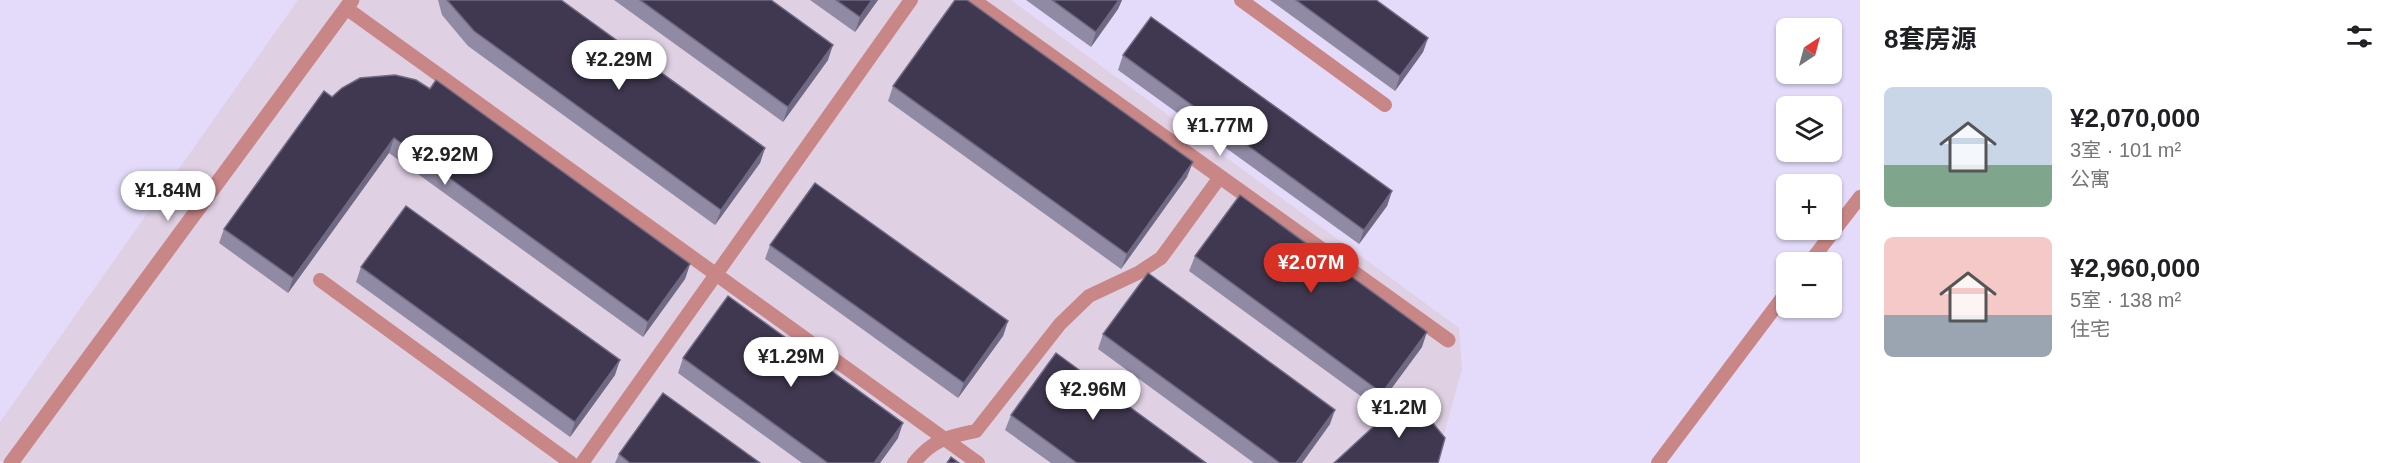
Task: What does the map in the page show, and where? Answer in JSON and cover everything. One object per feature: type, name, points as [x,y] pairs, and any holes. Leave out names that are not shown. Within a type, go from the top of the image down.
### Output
[{"type":"street","points":[[973,0],[1448,340]]},
{"type":"street","points":[[11,463],[349,4]]},
{"type":"lane","points":[[582,463],[911,0]]},
{"type":"lane","points":[[1241,0],[1385,105]]},
{"type":"lane","points":[[349,4],[978,463]]},
{"type":"lane","points":[[914,463],[922,453],[943,438],[976,431],[1060,324],[1089,296],[1138,273],[1161,258],[1220,177]]},
{"type":"lane","points":[[1818,252],[1860,197]]},
{"type":"lane","points":[[320,280],[571,463]]},
{"type":"lane","points":[[1658,463],[1776,306]]},
{"type":"shaded area","points":[[298,0],[1011,0],[1459,328],[1462,369],[1436,463],[5,463],[0,460],[0,422]]},
{"type":"building","points":[[447,0],[561,0],[765,148],[721,210],[474,31]]},
{"type":"building","points":[[640,0],[771,0],[833,45],[788,107]]},
{"type":"building","points":[[836,0],[872,0],[860,17]]},
{"type":"building","points":[[955,0],[967,0],[1193,162],[1127,254],[893,86]]},
{"type":"building","points":[[1052,0],[1119,0],[1096,32]]},
{"type":"building","points":[[1296,0],[1376,0],[1428,38],[1400,76]]},
{"type":"building","points":[[1151,17],[1392,191],[1364,230],[1123,55]]},
{"type":"building","points":[[395,75],[416,80],[430,89],[436,80],[690,264],[648,322],[394,138],[293,278],[224,229],[324,91],[332,97],[342,88],[360,78]]},
{"type":"building","points":[[815,183],[1008,321],[964,383],[770,245]]},
{"type":"building","points":[[1240,195],[1427,332],[1382,393],[1195,256]]},
{"type":"building","points":[[406,206],[620,360],[575,422],[361,267]]},
{"type":"building","points":[[1148,273],[1335,410],[1296,463],[1280,463],[1103,334]]},
{"type":"building","points":[[728,296],[903,423],[874,463],[828,463],[683,358]]},
{"type":"building","points":[[1056,353],[1206,463],[1077,463],[1011,415]]},
{"type":"building","points":[[663,393],[760,463],[630,463],[619,454]]},
{"type":"building","points":[[1409,394],[1445,438],[1438,463],[1334,463]]},
{"type":"building","points":[[951,457],[959,463],[947,463]]}]
